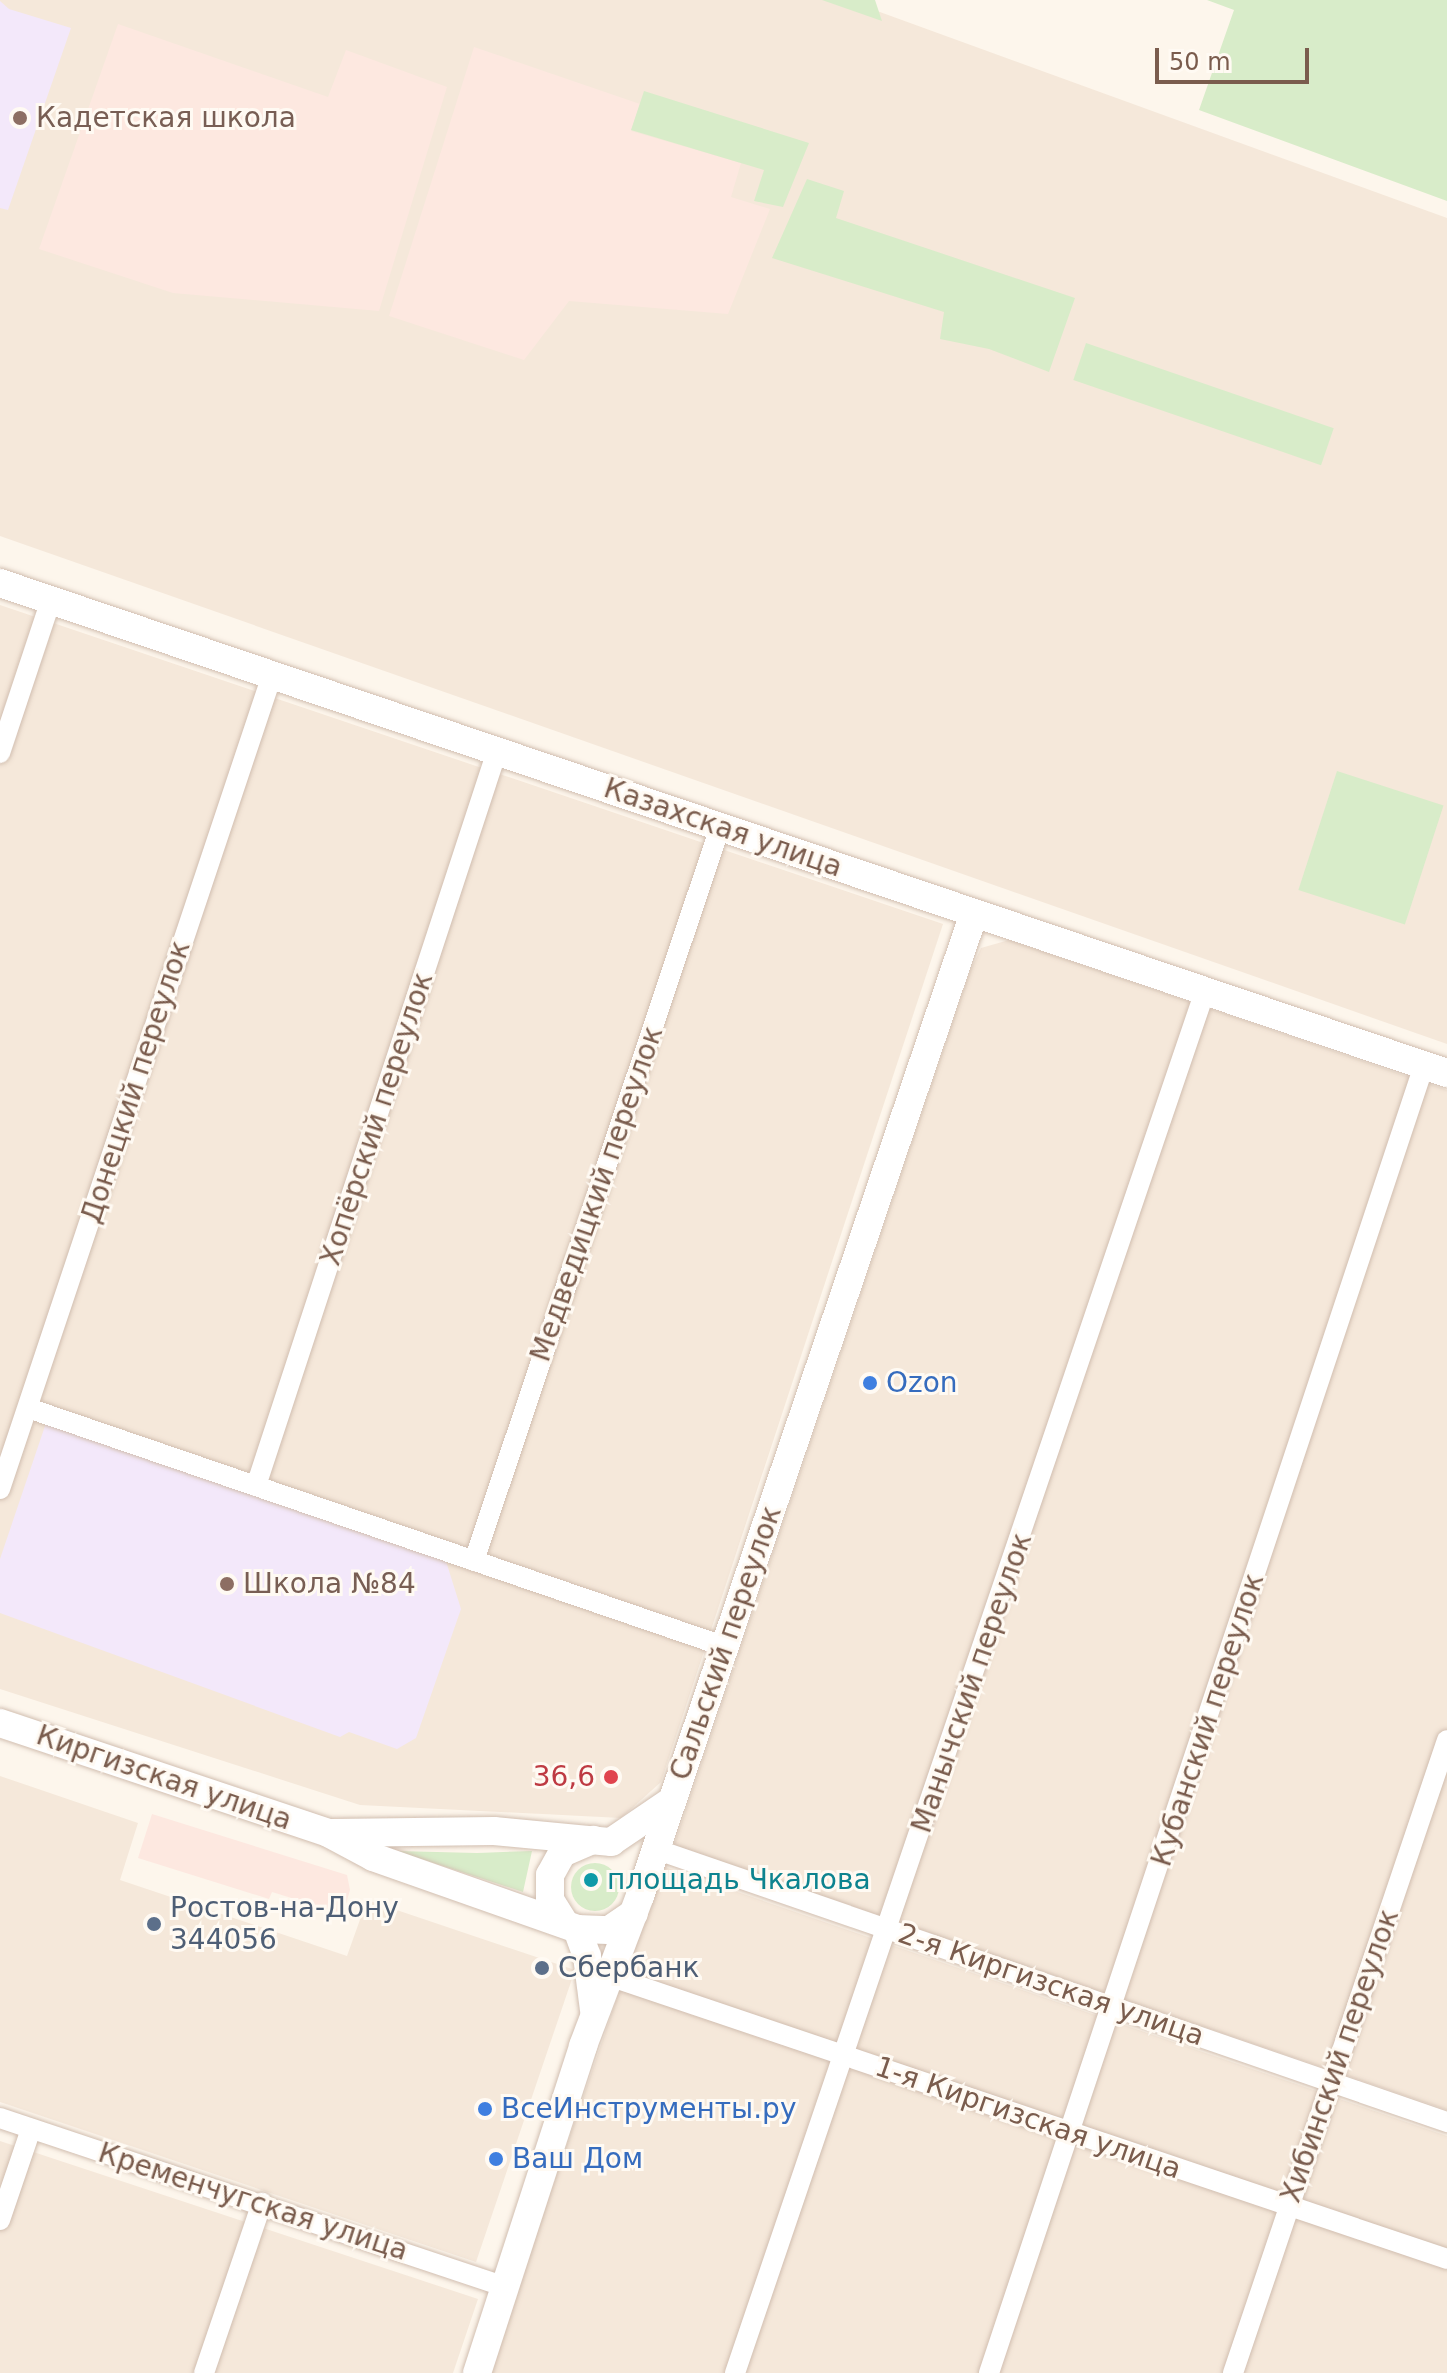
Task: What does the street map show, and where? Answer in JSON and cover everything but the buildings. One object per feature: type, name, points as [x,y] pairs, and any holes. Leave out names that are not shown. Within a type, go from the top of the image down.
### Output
[{"type":"main road","name":"Казахская улица","points":[[0,583],[1436,1069]]},
{"type":"main road","name":"Сальский переулок","points":[[477,2373],[594,2013],[637,1905],[974,913]]},
{"type":"main road","name":"Киргизская улица","points":[[0,1723],[328,1833],[373,1857],[571,1926]]},
{"type":"main road","points":[[594,2013],[587,1956],[571,1926],[550,1900],[550,1875],[562,1853],[602,1841],[672,1801]]},
{"type":"main road","name":"Киргизская улица","points":[[328,1833],[494,1831],[602,1841]]},
{"type":"main road","points":[[571,1926],[609,1930],[637,1905],[635,1863],[602,1841]]},
{"type":"street","points":[[0,753],[51,600]]},
{"type":"street","name":"Донецкий переулок","points":[[0,1489],[272,675]]},
{"type":"street","name":"Хопёрский переулок","points":[[256,1486],[497,751]]},
{"type":"street","name":"Медведицкий переулок","points":[[474,1561],[720,827]]},
{"type":"street","name":"Манычский переулок","points":[[735,2373],[889,1929],[1205,991]]},
{"type":"street","name":"Кубанский переулок","points":[[989,2373],[1436,1069]]},
{"type":"street","points":[[28,1408],[726,1647]]},
{"type":"street","name":"Хибинский переулок","points":[[1233,2373],[1447,1740]]},
{"type":"street","name":"2-я Киргизская улица","points":[[655,1849],[1447,2122]]},
{"type":"street","name":"1-я Киргизская улица","points":[[609,1976],[1447,2259]]},
{"type":"street","name":"Кременчугская улица","points":[[0,2118],[506,2287]]},
{"type":"street","points":[[0,2220],[31,2129]]},
{"type":"street","points":[[204,2373],[262,2203]]},
{"type":"shaded area","points":[[0,0],[847,0],[1447,218],[1447,1044],[0,536]]},
{"type":"shaded area","name":"Кадетская школа","points":[[0,1],[9,9],[71,28],[8,210],[0,208]]},
{"type":"shaded area","points":[[118,24],[328,97],[346,50],[447,87],[379,311],[173,293],[39,249]]},
{"type":"shaded area","points":[[474,47],[640,104],[631,131],[741,163],[731,197],[770,209],[728,314],[569,301],[524,360],[389,316]]},
{"type":"shaded area","points":[[0,605],[943,924],[661,1782],[621,1818],[360,1805],[0,1689]]},
{"type":"shaded area","points":[[1009,940],[1447,1090],[1447,2110],[674,1845],[971,969],[981,948]]},
{"type":"shaded area","name":"Школа №84","points":[[46,1423],[445,1558],[461,1609],[416,1738],[397,1749],[349,1732],[340,1737],[0,1613],[0,1559]]},
{"type":"shaded area","points":[[0,1776],[138,1823],[120,1880],[347,1956],[367,1900],[575,1970],[476,2262],[0,2102]]},
{"type":"shaded area","points":[[152,1814],[347,1875],[350,1890],[343,1914],[272,1892],[269,1899],[138,1858]]},
{"type":"shaded area","points":[[662,1866],[1447,2136],[1447,2373],[489,2373]]},
{"type":"shaded area","points":[[0,2141],[478,2299],[453,2373],[0,2373]]},
{"type":"green space","points":[[822,0],[875,0],[882,21]]},
{"type":"green space","points":[[1207,0],[1447,0],[1447,201],[1199,110],[1234,10]]},
{"type":"green space","points":[[644,91],[809,143],[783,207],[754,201],[764,170],[631,130]]},
{"type":"green space","points":[[807,179],[844,191],[836,218],[1075,298],[1049,372],[989,349],[940,339],[944,312],[772,258]]},
{"type":"green space","points":[[1086,343],[1334,428],[1321,465],[1073,380]]},
{"type":"green space","points":[[1337,771],[1444,806],[1405,924],[1298,890]]},
{"type":"green space","points":[[397,1851],[477,1853],[532,1851],[523,1892]]},
{"type":"green space","points":[[595,1863],[612,1870],[619,1887],[612,1904],[595,1911],[578,1904],[571,1887],[578,1870]]},
{"type":"place","name":"Кадетская школа","points":[[20,118]]},
{"type":"place","name":"Ozon","points":[[870,1383]]},
{"type":"place","name":"Школа №84","points":[[227,1584]]},
{"type":"place","name":"36,6","points":[[611,1777]]},
{"type":"place","name":"площадь Чкалова","points":[[591,1880]]},
{"type":"place","name":"Ростов-на-Дону 344056","points":[[154,1924]]},
{"type":"place","name":"Сбербанк","points":[[542,1968]]},
{"type":"place","name":"ВсеИнструменты.ру","points":[[485,2109]]},
{"type":"place","name":"Ваш Дом","points":[[496,2159]]}]
